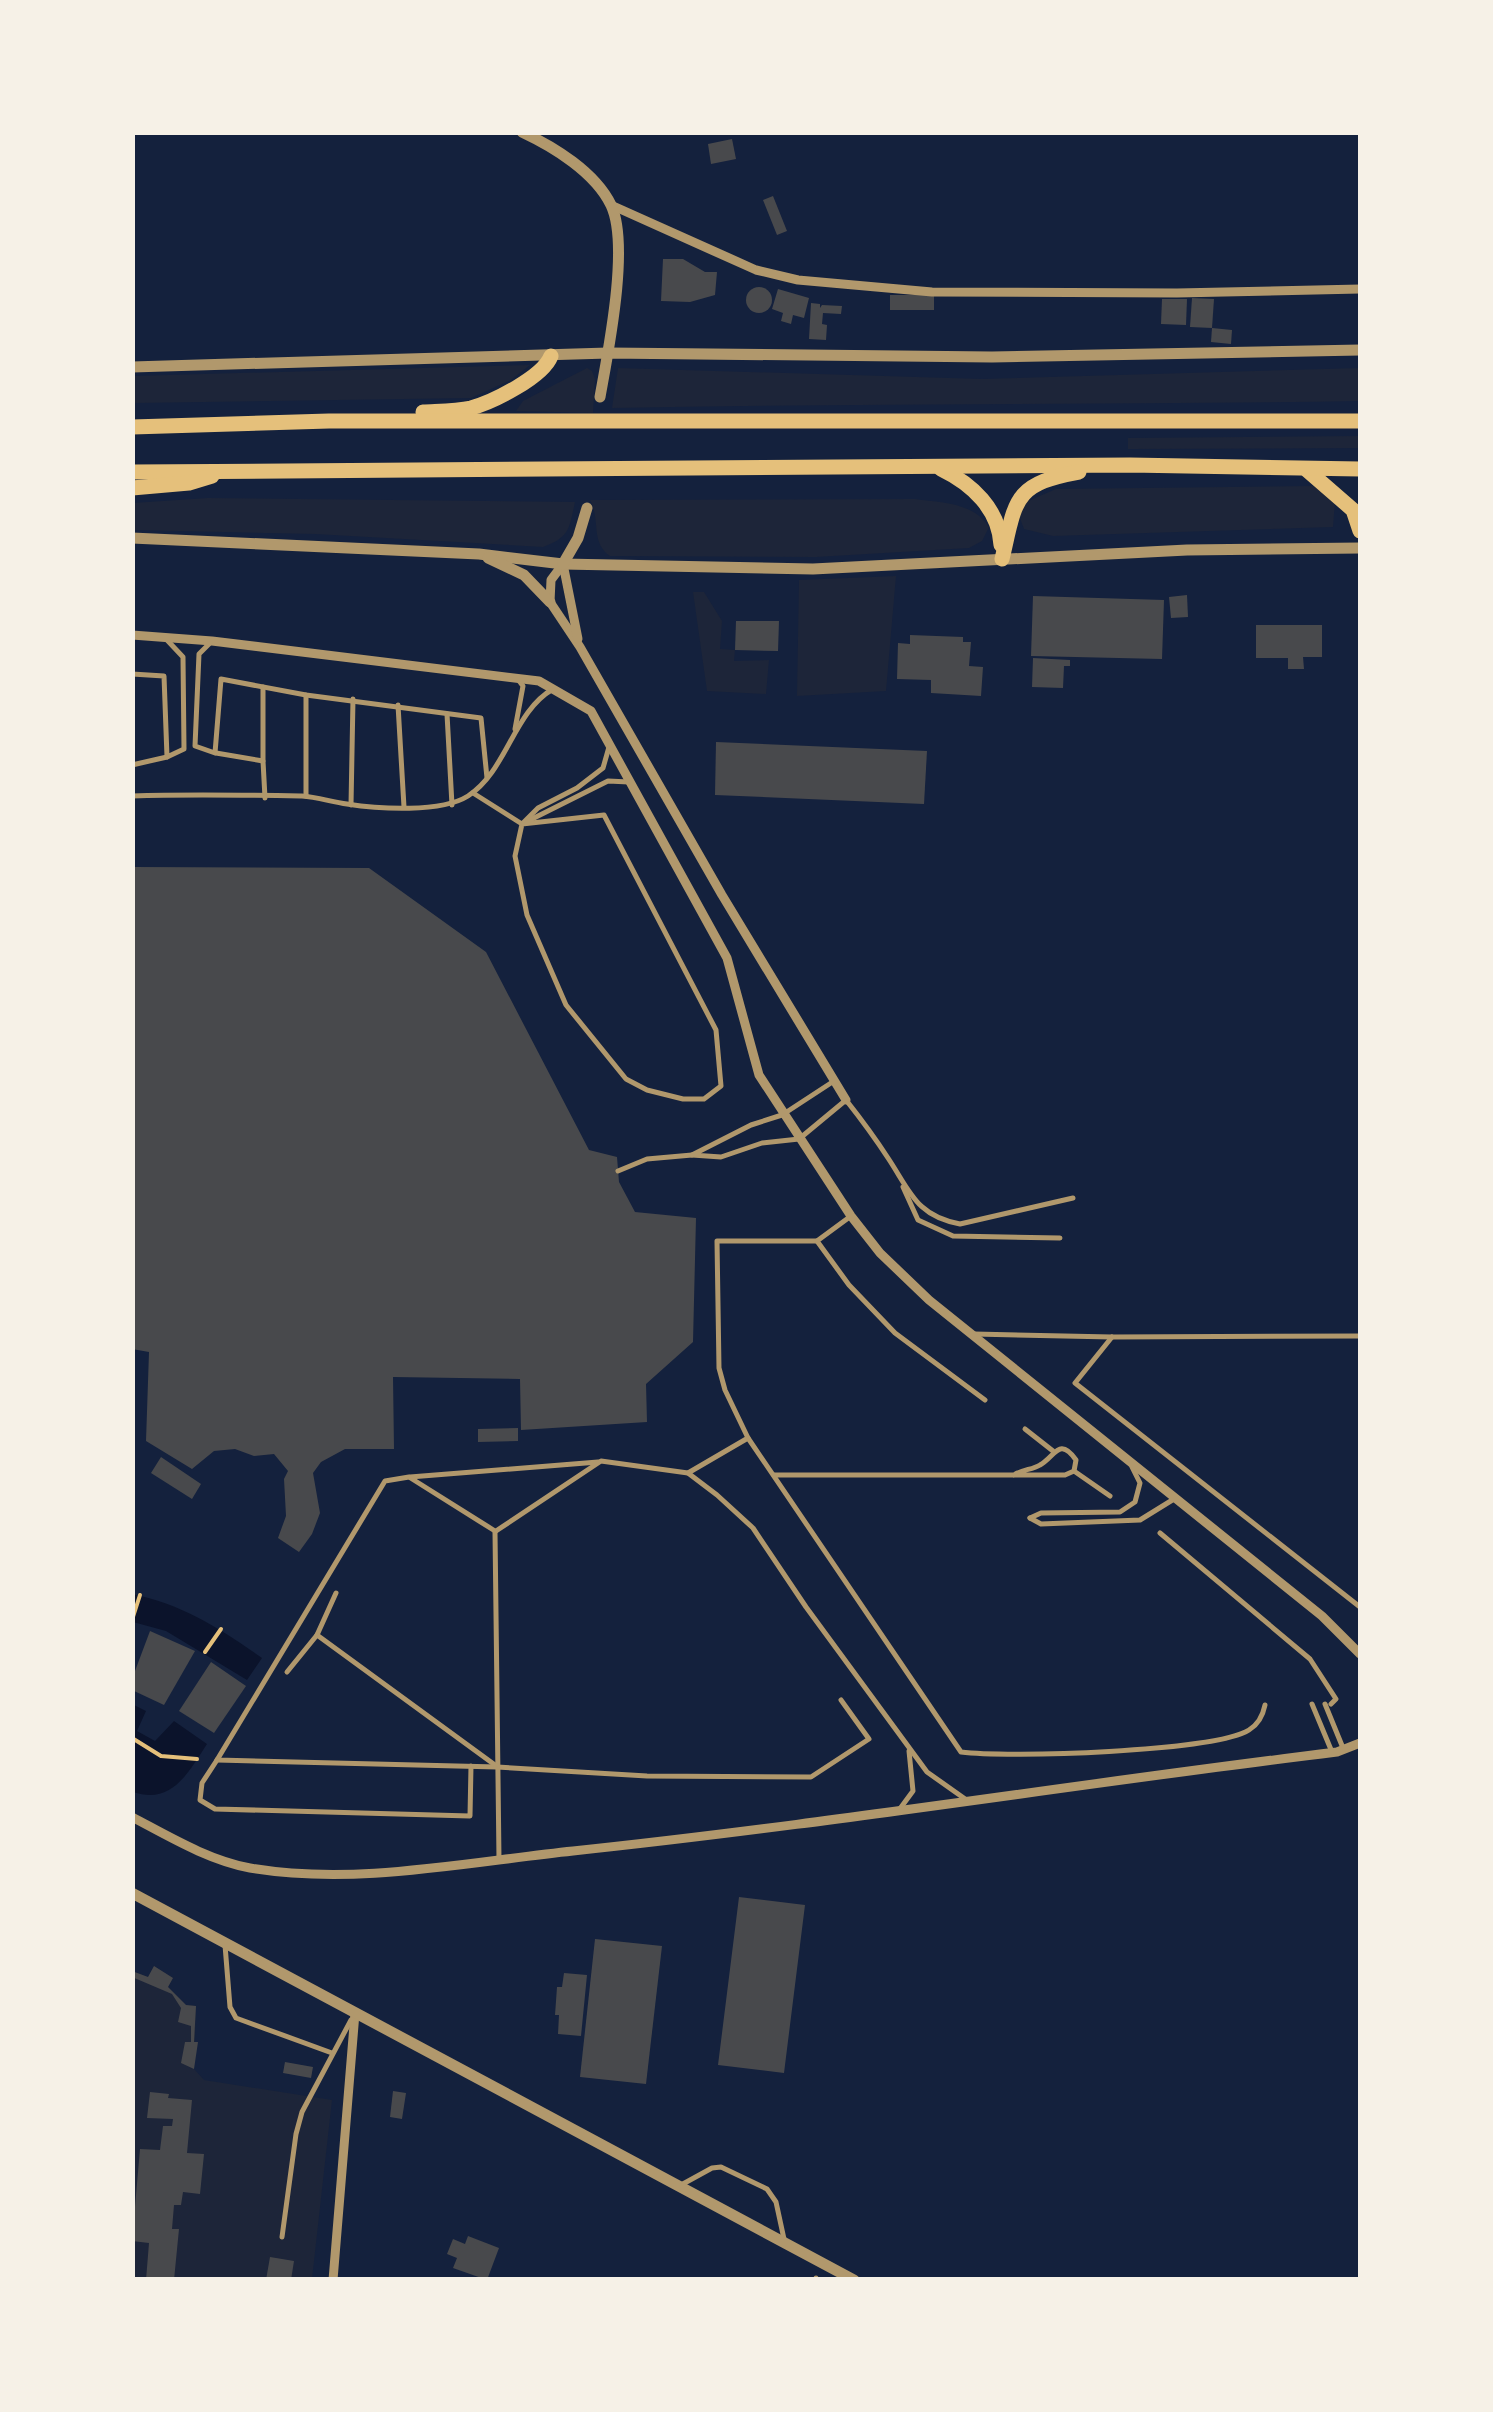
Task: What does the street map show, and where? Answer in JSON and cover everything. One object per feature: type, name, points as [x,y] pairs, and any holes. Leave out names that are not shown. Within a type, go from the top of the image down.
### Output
[{"type":"highway","points":[[329,421],[479,406],[540,371],[551,356]]},
{"type":"highway","points":[[132,427],[329,421],[1360,421]]},
{"type":"highway","points":[[1002,559],[1010,514],[1020,496],[1054,478],[1130,465]]},
{"type":"highway","points":[[132,472],[1130,465],[1360,469]]},
{"type":"highway","points":[[937,467],[976,492],[990,510],[1000,531],[1002,559]]},
{"type":"highway","points":[[132,488],[189,483],[234,470]]},
{"type":"highway","points":[[1306,470],[1353,510],[1360,531]]},
{"type":"street","points":[[522,132],[556,148],[586,174],[612,206],[756,270],[814,282],[932,292],[1360,289]]},
{"type":"street","points":[[600,397],[619,251],[612,206]]},
{"type":"street","points":[[132,367],[608,352],[1012,357],[1360,350]]},
{"type":"street","points":[[550,602],[551,580],[578,538],[587,508]]},
{"type":"street","points":[[132,538],[479,554],[563,564],[813,568],[1188,550],[1360,548]]},
{"type":"street","points":[[479,554],[524,575],[550,602],[846,1100]]},
{"type":"street","points":[[563,564],[580,647]]},
{"type":"street","points":[[132,634],[540,681],[591,711],[727,958],[758,1075],[851,1216],[880,1252],[929,1300],[1322,1616],[1360,1654]]},
{"type":"street","points":[[132,1817],[204,1854],[246,1867],[372,1874],[756,1832],[1332,1753],[1360,1742]]},
{"type":"street","points":[[132,1893],[854,2280]]},
{"type":"street","points":[[333,2280],[355,2012]]},
{"type":"lane","points":[[132,765],[184,749],[183,657],[164,636]]},
{"type":"lane","points":[[212,641],[199,654],[195,746],[263,761]]},
{"type":"lane","points":[[132,674],[164,676],[167,757]]},
{"type":"lane","points":[[514,732],[523,686],[516,677]]},
{"type":"lane","points":[[215,753],[221,679],[306,695],[481,718],[486,778]]},
{"type":"lane","points":[[263,687],[265,798]]},
{"type":"lane","points":[[132,796],[306,796],[351,805],[452,805],[473,793],[542,695],[556,688]]},
{"type":"lane","points":[[306,695],[306,796]]},
{"type":"lane","points":[[351,805],[352,699]]},
{"type":"lane","points":[[398,705],[404,807]]},
{"type":"lane","points":[[446,714],[452,805]]},
{"type":"lane","points":[[473,793],[522,824],[604,815],[716,1030],[721,1086],[704,1100],[647,1090],[626,1079],[566,1006],[527,915],[516,856],[522,824],[538,808],[577,788],[603,768],[609,746]]},
{"type":"lane","points":[[522,824],[608,781],[629,782]]},
{"type":"lane","points":[[692,1156],[751,1124],[782,1115],[834,1080]]},
{"type":"lane","points":[[618,1170],[647,1160],[722,1157],[762,1142],[799,1138],[846,1100],[884,1152],[918,1220],[952,1236],[1060,1238]]},
{"type":"lane","points":[[902,1186],[942,1220],[960,1224],[1073,1198]]},
{"type":"lane","points":[[851,1216],[818,1242],[717,1241],[718,1368],[748,1438],[961,1752],[1063,1754],[1212,1741],[1248,1730],[1258,1722],[1265,1704]]},
{"type":"lane","points":[[818,1242],[849,1285],[895,1333],[985,1400]]},
{"type":"lane","points":[[971,1334],[1360,1336]]},
{"type":"lane","points":[[1112,1337],[1076,1383],[1360,1607]]},
{"type":"lane","points":[[1025,1429],[1053,1452]]},
{"type":"lane","points":[[688,1473],[748,1438]]},
{"type":"lane","points":[[774,1474],[1065,1475],[1074,1470],[1076,1460],[1062,1449],[1038,1467],[1014,1474]]},
{"type":"lane","points":[[495,1531],[601,1461]]},
{"type":"lane","points":[[471,1766],[470,1816],[215,1810],[200,1800],[202,1783],[385,1481],[601,1461],[688,1473],[754,1528],[806,1607],[927,1772],[971,1802]]},
{"type":"lane","points":[[1132,1467],[1140,1483],[1135,1502],[1120,1512],[1041,1513],[1030,1518],[1041,1524],[1140,1520],[1174,1499]]},
{"type":"lane","points":[[1074,1470],[1110,1496]]},
{"type":"lane","points":[[410,1477],[495,1531]]},
{"type":"lane","points":[[495,1531],[499,1859]]},
{"type":"lane","points":[[1160,1532],[1310,1659],[1336,1699],[1328,1704],[1344,1750]]},
{"type":"lane","points":[[286,1672],[316,1635],[336,1593]]},
{"type":"lane","points":[[316,1635],[497,1766]]},
{"type":"lane","points":[[217,1760],[811,1778],[868,1739],[841,1700]]},
{"type":"lane","points":[[1312,1704],[1332,1753]]},
{"type":"lane","points":[[899,1810],[912,1791],[908,1748]]},
{"type":"lane","points":[[225,1945],[230,2008],[236,2018],[332,2054]]},
{"type":"lane","points":[[282,2238],[296,2134],[306,2102],[355,2012]]},
{"type":"lane","points":[[680,2185],[712,2168],[721,2168],[768,2189],[776,2202],[784,2242]]},
{"type":"path","points":[[132,1620],[140,1596]]},
{"type":"path","points":[[205,1652],[221,1629]]},
{"type":"path","points":[[132,1738],[162,1756],[197,1759]]},
{"type":"shaded area","points":[[530,365],[511,380],[471,398],[133,403],[133,376]]},
{"type":"shaded area","points":[[587,368],[595,379],[593,413],[516,411],[523,401]]},
{"type":"shaded area","points":[[618,368],[982,379],[1360,368],[1360,401],[612,408]]},
{"type":"shaded area","points":[[1360,436],[1360,448],[1128,449],[1128,438]]},
{"type":"shaded area","points":[[1314,486],[1335,501],[1333,527],[1053,536],[1024,529],[1018,513],[1026,502],[1056,489]]},
{"type":"shaded area","points":[[208,498],[575,502],[567,531],[559,540],[543,547],[315,534],[133,530],[133,503]]},
{"type":"shaded area","points":[[915,499],[966,508],[989,527],[982,541],[969,548],[816,557],[610,556],[600,544],[590,500]]},
{"type":"shaded area","points":[[896,576],[886,691],[797,696],[799,580]]},
{"type":"shaded area","points":[[693,592],[704,592],[722,621],[720,649],[735,650],[734,661],[769,660],[766,694],[707,691]]},
{"type":"shaded area","points":[[132,1594],[168,1604],[200,1619],[262,1658],[247,1680],[166,1631],[133,1622]]},
{"type":"shaded area","points":[[132,1704],[146,1711],[137,1731],[155,1741],[174,1721],[207,1744],[178,1784],[158,1794],[133,1792]]},
{"type":"shaded area","points":[[154,1966],[173,1978],[168,1987],[186,2005],[196,2006],[194,2069],[204,2080],[332,2100],[312,2279],[133,2279],[132,1971],[148,1977]]},
{"type":"building","points":[[732,139],[736,159],[711,164],[708,144]]},
{"type":"building","points":[[773,196],[787,231],[777,235],[763,200]]},
{"type":"building","points":[[663,259],[683,259],[705,272],[717,272],[715,295],[690,302],[661,301]]},
{"type":"building","points":[[759,287],[768,291],[772,300],[768,309],[759,313],[750,309],[746,300],[750,291]]},
{"type":"building","points":[[778,289],[809,298],[804,318],[793,315],[791,324],[781,321],[783,313],[772,309]]},
{"type":"building","points":[[890,295],[934,295],[934,310],[890,310]]},
{"type":"building","points":[[1192,298],[1214,299],[1212,328],[1190,327]]},
{"type":"building","points":[[1162,299],[1187,299],[1186,325],[1161,324]]},
{"type":"building","points":[[811,303],[820,304],[820,308],[842,306],[841,314],[823,313],[826,340],[809,339]]},
{"type":"building","points":[[1212,328],[1232,330],[1231,344],[1211,342]]},
{"type":"building","points":[[1187,595],[1188,617],[1171,618],[1169,597]]},
{"type":"building","points":[[1033,596],[1164,600],[1162,659],[1031,656]]},
{"type":"building","points":[[736,621],[779,621],[778,651],[735,650]]},
{"type":"building","points":[[1256,625],[1322,625],[1322,657],[1303,657],[1304,669],[1288,669],[1288,658],[1256,658]]},
{"type":"building","points":[[910,635],[963,637],[963,642],[971,642],[969,666],[983,667],[981,696],[931,693],[931,680],[897,679],[898,643],[910,644]]},
{"type":"building","points":[[1033,658],[1070,660],[1070,666],[1064,666],[1063,688],[1032,687]]},
{"type":"building","points":[[716,742],[927,751],[924,804],[715,795]]},
{"type":"building","points":[[132,867],[369,868],[486,952],[589,1150],[617,1157],[619,1182],[635,1212],[696,1218],[693,1342],[646,1384],[647,1422],[521,1430],[520,1379],[393,1377],[394,1449],[345,1449],[321,1462],[313,1473],[320,1513],[299,1552],[278,1538],[286,1516],[284,1479],[288,1471],[274,1454],[254,1456],[235,1449],[214,1451],[192,1469],[146,1441],[149,1352],[132,1349]]},
{"type":"building","points":[[518,1428],[518,1441],[478,1442],[478,1429]]},
{"type":"building","points":[[161,1457],[201,1484],[192,1499],[151,1473]]},
{"type":"building","points":[[150,1631],[195,1651],[164,1705],[132,1690],[132,1679]]},
{"type":"building","points":[[211,1662],[246,1686],[214,1733],[179,1711]]},
{"type":"building","points":[[739,1897],[805,1905],[784,2073],[718,2065]]},
{"type":"building","points":[[595,1939],[662,1946],[646,2084],[580,2077]]},
{"type":"building","points":[[154,1966],[173,1978],[168,1987],[186,2005],[196,2006],[194,2042],[198,2042],[194,2069],[181,2063],[185,2042],[191,2042],[191,2026],[178,2022],[181,2008],[172,1994],[132,1977],[132,1971],[148,1977]]},
{"type":"building","points":[[564,1973],[587,1975],[581,2036],[558,2034],[557,1987],[562,1987]]},
{"type":"building","points":[[285,2062],[313,2067],[311,2078],[283,2073]]},
{"type":"building","points":[[393,2091],[406,2093],[402,2119],[390,2117]]},
{"type":"building","points":[[150,2092],[192,2100],[187,2153],[204,2154],[200,2194],[183,2192],[181,2205],[174,2205],[172,2229],[179,2229],[174,2280],[146,2280],[149,2243],[132,2241],[140,2149],[160,2150],[163,2126],[172,2126],[173,2119],[147,2118]]},
{"type":"building","points":[[468,2236],[499,2248],[487,2280],[453,2268],[457,2258],[447,2254],[453,2239],[465,2244]]},
{"type":"building","points":[[270,2257],[294,2261],[291,2280],[266,2280]]}]
